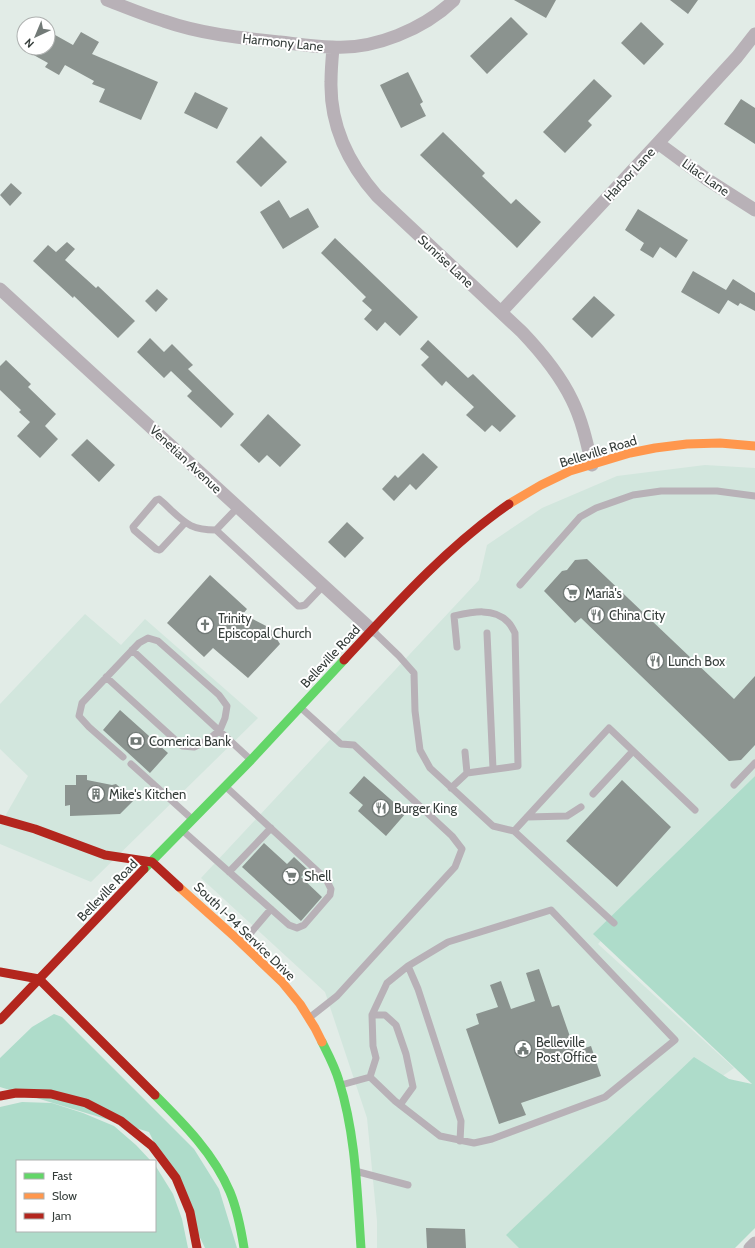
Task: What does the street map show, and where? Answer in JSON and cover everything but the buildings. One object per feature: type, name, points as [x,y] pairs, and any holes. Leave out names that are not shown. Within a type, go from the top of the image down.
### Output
[{"type":"main road","name":"Belleville Road","points":[[0,1020],[192,819],[251,760],[372,630],[448,552],[488,518],[514,500],[570,471],[630,453],[687,444],[720,443],[755,446]]},
{"type":"main road","points":[[0,819],[35,829],[105,855],[152,862]]},
{"type":"main road","name":"South I-94 Service Drive","points":[[152,862],[282,982],[300,1004],[309,1018],[328,1054],[340,1085],[349,1121],[355,1170],[361,1248]]},
{"type":"main road","points":[[0,972],[40,979],[199,1141],[216,1166],[230,1191],[240,1224],[244,1248]]},
{"type":"main road","points":[[0,1096],[16,1093],[50,1094],[86,1103],[121,1121],[152,1146],[176,1178],[190,1212],[197,1248]]},
{"type":"street","name":"Harmony Lane","points":[[106,0],[164,22],[187,28],[227,36],[333,48],[372,43],[393,37],[422,24],[454,0]]},
{"type":"street","name":"Harbor Lane","points":[[501,312],[737,57],[755,34]]},
{"type":"street","name":"Sunrise Lane","points":[[333,48],[330,81],[333,113],[342,143],[357,172],[377,196],[501,312],[536,347],[572,400],[579,418],[592,464]]},
{"type":"street","name":"Lilac Lane","points":[[658,143],[708,180],[755,210]]},
{"type":"street","name":"Venetian Avenue","points":[[0,289],[372,630]]},
{"type":"street","points":[[750,1248],[755,1243]]},
{"type":"lane","points":[[520,585],[580,517],[596,508],[633,495],[661,491],[717,491],[755,496]]},
{"type":"lane","points":[[185,523],[161,549],[158,550],[134,530],[133,527],[156,500],[159,499],[185,523],[204,530],[216,530],[298,606],[305,605],[324,586]]},
{"type":"lane","points":[[216,530],[238,507]]},
{"type":"lane","points":[[451,788],[467,773],[518,766],[516,633],[508,622],[496,613],[474,612],[454,616],[457,647]]},
{"type":"lane","points":[[372,630],[414,673],[415,711],[420,750],[430,768],[493,826],[514,831],[614,923]]},
{"type":"lane","points":[[487,633],[493,769]]},
{"type":"lane","points":[[106,677],[182,746],[194,747],[208,740],[220,730],[225,718],[227,706],[219,695],[158,641],[148,638],[139,643],[106,677],[82,703],[79,716],[89,727],[123,757]]},
{"type":"lane","points":[[132,650],[251,760]]},
{"type":"lane","points":[[300,707],[341,744],[354,746],[452,836],[462,849],[454,867],[337,996],[309,1018]]},
{"type":"lane","points":[[514,831],[609,728],[695,810]]},
{"type":"lane","points":[[593,794],[633,751]]},
{"type":"lane","points":[[465,752],[467,773]]},
{"type":"lane","points":[[734,785],[755,763]]},
{"type":"lane","points":[[131,764],[192,819]]},
{"type":"lane","points":[[182,830],[289,925],[297,928],[304,925],[330,895],[331,889],[326,879],[225,786]]},
{"type":"lane","points":[[527,817],[567,816],[581,807]]},
{"type":"lane","points":[[229,872],[271,828]]},
{"type":"lane","points":[[241,943],[271,909]]},
{"type":"lane","points":[[551,910],[675,1040],[605,1097],[492,1139],[474,1143],[440,1136],[400,1105],[370,1078],[376,1058],[373,1046],[372,1015],[387,983],[408,966],[448,942],[551,910]]},
{"type":"lane","points":[[408,966],[418,989],[461,1121],[460,1141]]},
{"type":"lane","points":[[372,1015],[385,1014],[396,1025],[406,1054],[413,1087],[400,1105]]},
{"type":"lane","points":[[340,1085],[370,1078]]},
{"type":"lane","points":[[355,1170],[408,1185]]},
{"type":"shaded area","points":[[705,465],[755,468],[755,776],[723,807],[598,944],[734,1068],[573,1180],[521,1248],[377,1248],[377,1221],[367,1118],[325,992],[201,878],[479,580],[487,545],[542,508],[617,476]]},
{"type":"shaded area","points":[[85,614],[121,645],[145,619],[258,718],[91,882],[0,844],[0,825],[28,776],[0,749],[0,704]]},
{"type":"green space","points":[[755,776],[755,1228],[735,1248],[519,1248],[506,1235],[694,1057],[729,1079],[752,1084],[593,934]]},
{"type":"green space","points":[[54,1014],[62,1017],[194,1149],[219,1189],[237,1248],[205,1248],[149,1132],[0,1087],[0,1058],[32,1027]]},
{"type":"green space","points":[[22,1102],[52,1103],[83,1113],[114,1126],[136,1145],[150,1160],[16,1160],[16,1232],[156,1232],[156,1167],[173,1194],[182,1219],[188,1248],[0,1248],[0,1107]]},
{"type":"traffic: fast","points":[[144,869],[251,760],[344,660]]},
{"type":"traffic: fast","points":[[322,1042],[337,1076],[345,1101],[349,1122],[355,1164],[361,1248]]},
{"type":"traffic: fast","points":[[155,1095],[177,1117],[207,1152],[216,1165],[235,1205],[244,1248]]},
{"type":"traffic: slow","points":[[509,504],[541,485],[570,471],[630,453],[687,444],[720,443],[755,446]]},
{"type":"traffic: slow","points":[[179,887],[282,982],[300,1004],[322,1042]]},
{"type":"traffic: jam","points":[[344,660],[402,598],[443,558],[464,539],[509,504]]},
{"type":"traffic: jam","points":[[0,819],[35,829],[105,855],[152,862],[179,887]]},
{"type":"traffic: jam","points":[[0,1020],[144,869]]},
{"type":"traffic: jam","points":[[0,972],[39,979],[155,1095]]},
{"type":"traffic: jam","points":[[0,1096],[16,1093],[51,1094],[86,1103],[121,1121],[152,1146],[176,1178],[190,1212],[197,1248]]},
{"type":"place","name":"Maria's","points":[[572,593]]},
{"type":"place","name":"China City","points":[[596,615]]},
{"type":"place","name":"Trinity Episcopal Church","points":[[205,625]]},
{"type":"place","name":"Lunch Box","points":[[655,661]]},
{"type":"place","name":"Comerica Bank","points":[[136,741]]},
{"type":"place","name":"Mike's Kitchen","points":[[96,794]]},
{"type":"place","name":"Burger King","points":[[381,808]]},
{"type":"place","name":"Shell","points":[[291,876]]},
{"type":"place","name":"Belleville Post Office","points":[[523,1049]]}]
